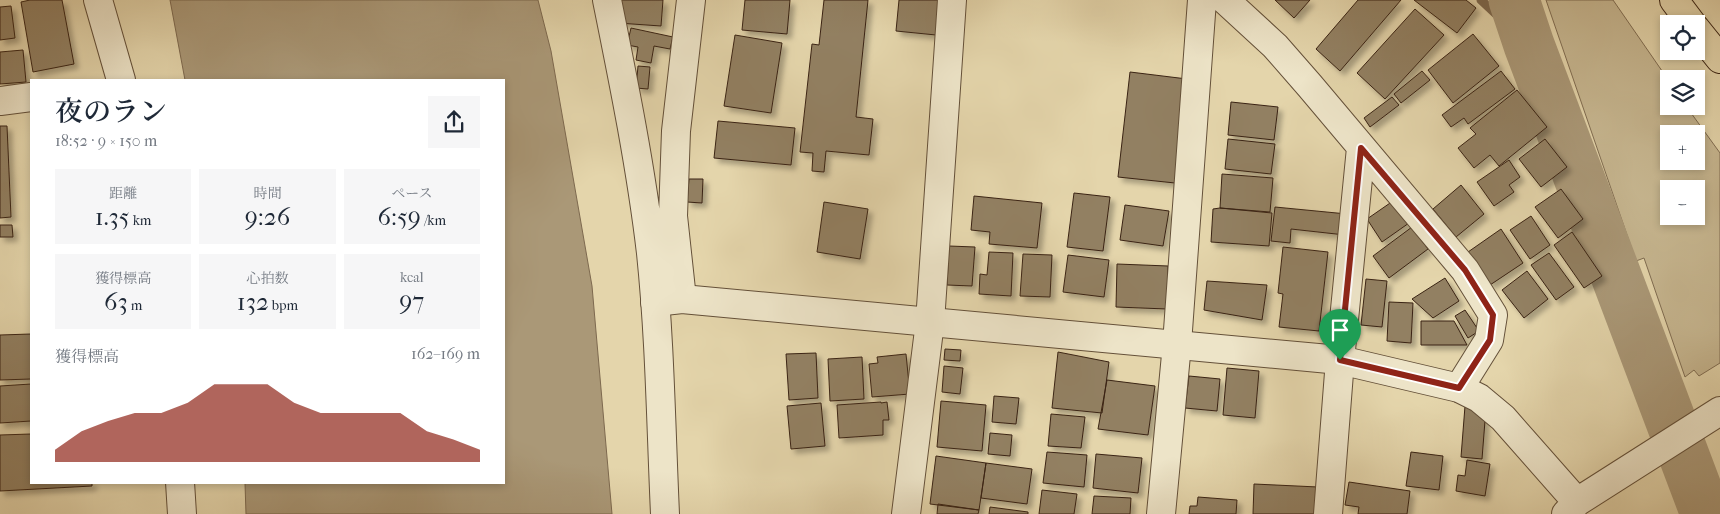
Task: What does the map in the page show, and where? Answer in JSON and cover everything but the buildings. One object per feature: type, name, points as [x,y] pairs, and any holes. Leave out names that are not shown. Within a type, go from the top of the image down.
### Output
[{"type":"highway","points":[[1674,0],[1685,15]]},
{"type":"highway","points":[[1705,40],[1720,59]]},
{"type":"street","points":[[98,0],[121,79]]},
{"type":"street","points":[[607,0],[631,120],[651,252],[669,300]]},
{"type":"street","points":[[665,514],[669,300],[676,131],[691,0]]},
{"type":"street","points":[[906,514],[930,322],[952,0]]},
{"type":"street","points":[[1161,514],[1177,344],[1202,0]]},
{"type":"street","points":[[1225,0],[1275,46],[1465,270],[1493,315],[1490,340],[1459,388]]},
{"type":"street","points":[[0,101],[30,97]]},
{"type":"street","points":[[1328,514],[1340,360],[1361,148]]},
{"type":"street","points":[[669,300],[1340,360],[1459,388],[1479,398],[1503,418],[1572,508],[1656,450],[1710,418]]},
{"type":"street","points":[[180,484],[182,514]]},
{"type":"shaded area","points":[[170,0],[538,0],[551,51],[592,286],[612,514],[246,514],[245,484],[505,484],[505,79],[185,79]]},
{"type":"shaded area","points":[[1546,0],[1613,0],[1661,70],[1660,115],[1693,115],[1700,125],[1660,125],[1660,170],[1705,170],[1705,132],[1720,153],[1720,363],[1699,376],[1694,370],[1685,377],[1644,258],[1636,261]]},
{"type":"waterway","points":[[1481,0],[1529,45]]},
{"type":"waterway","points":[[1514,0],[1529,45],[1706,514]]},
{"type":"route","points":[[1361,148],[1465,270],[1493,315],[1490,340],[1459,388],[1340,360],[1361,148]]}]
